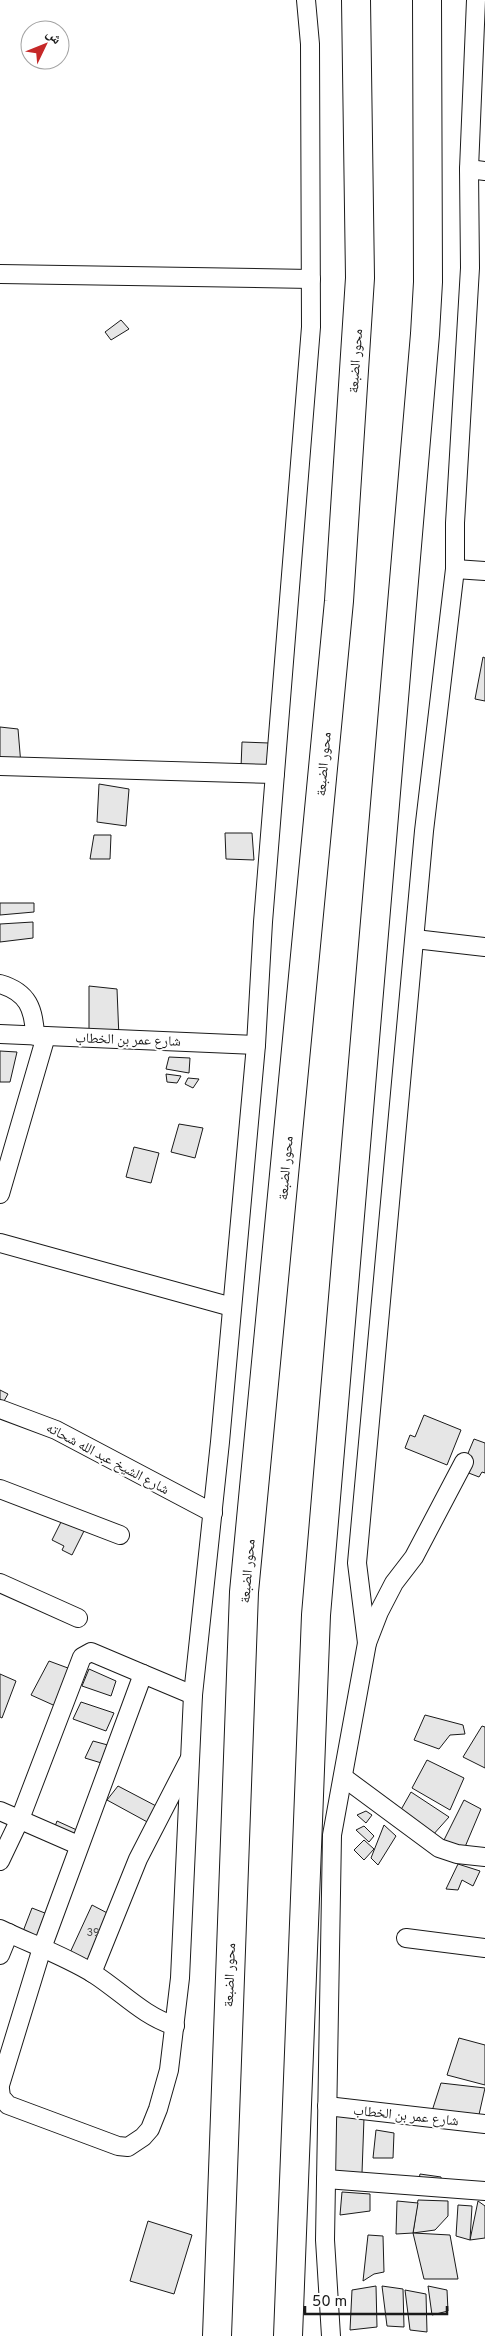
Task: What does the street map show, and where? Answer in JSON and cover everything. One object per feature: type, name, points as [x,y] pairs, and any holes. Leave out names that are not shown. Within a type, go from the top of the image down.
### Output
[{"type":"highway","name":"محور الضبعة","points":[[217,2336],[244,1592],[339,601],[360,278],[356,0]]},
{"type":"highway","points":[[288,2336],[316,1615],[426,334],[428,282],[427,0]]},
{"type":"street","points":[[143,1674],[78,1845],[42,1948],[0,2087],[1,2097],[8,2105],[118,2146],[128,2147],[143,2137],[150,2129],[158,2109],[169,2070],[175,2026],[192,1755],[193,1694],[256,1045],[263,922],[310,336],[310,44],[306,0]]},
{"type":"street","points":[[367,1643],[357,1563],[424,831],[455,569],[455,523],[478,268],[476,0]]},
{"type":"street","points":[[0,274],[311,279]]},
{"type":"street","points":[[455,569],[485,571]]},
{"type":"street","points":[[0,766],[275,774]]},
{"type":"street","points":[[415,939],[485,948]]},
{"type":"street","points":[[0,984],[18,993],[28,1003],[34,1014],[41,1036],[0,1194]]},
{"type":"street","name":"شارع عمر بن الخطاب","points":[[0,1034],[256,1045]]},
{"type":"street","points":[[0,1243],[232,1307]]},
{"type":"street","name":"شارع الشيخ عبد الله شحاته","points":[[0,1410],[56,1430],[212,1513]]},
{"type":"street","points":[[331,2336],[325,2240],[332,1835],[367,1643],[379,1612],[394,1583],[414,1557],[464,1462]]},
{"type":"street","points":[[0,1489],[120,1535]]},
{"type":"street","points":[[0,1582],[78,1618]]},
{"type":"street","points":[[0,1861],[20,1819],[84,1654],[91,1652],[193,1694]]},
{"type":"street","points":[[92,1973],[138,1859],[192,1755]]},
{"type":"street","points":[[342,1777],[439,1848],[457,1854],[485,1856]]},
{"type":"street","points":[[0,1811],[78,1845]]},
{"type":"street","points":[[0,1955],[4,1931],[92,1973],[123,1994],[145,2013],[175,2026]]},
{"type":"street","points":[[406,1938],[485,1948]]},
{"type":"street","name":"شارع عمر بن الخطاب","points":[[327,2106],[485,2124]]},
{"type":"street","points":[[326,2179],[485,2191]]},
{"type":"building","points":[[121,320],[129,329],[111,340],[105,332]]},
{"type":"building","points":[[483,657],[485,658],[485,701],[475,699]]},
{"type":"building","points":[[0,727],[18,729],[21,765],[0,765]]},
{"type":"building","points":[[242,742],[269,743],[268,768],[241,768]]},
{"type":"building","points":[[99,784],[129,789],[126,826],[97,822]]},
{"type":"building","points":[[225,833],[252,833],[254,860],[226,859]]},
{"type":"building","points":[[94,835],[111,835],[110,859],[90,859]]},
{"type":"building","points":[[0,903],[34,903],[34,912],[0,915]]},
{"type":"building","points":[[33,922],[33,938],[0,942],[0,924]]},
{"type":"building","points":[[89,986],[117,989],[119,1038],[89,1036]]},
{"type":"building","points":[[0,1051],[17,1052],[10,1082],[0,1082]]},
{"type":"building","points":[[169,1057],[190,1058],[189,1073],[166,1069]]},
{"type":"building","points":[[166,1074],[181,1076],[177,1083],[167,1082]]},
{"type":"building","points":[[188,1078],[199,1079],[193,1088],[185,1084]]},
{"type":"building","points":[[179,1124],[203,1128],[195,1158],[171,1152]]},
{"type":"building","points":[[134,1147],[159,1153],[151,1183],[126,1177]]},
{"type":"building","points":[[0,1390],[8,1394],[0,1408]]},
{"type":"building","points":[[424,1415],[461,1430],[447,1465],[405,1448],[410,1435],[415,1437]]},
{"type":"building","points":[[474,1439],[485,1443],[485,1473],[482,1472],[479,1477],[461,1470]]},
{"type":"building","points":[[62,1520],[84,1531],[72,1555],[62,1550],[64,1546],[52,1540]]},
{"type":"building","points":[[49,1661],[76,1671],[62,1709],[31,1695]]},
{"type":"building","points":[[89,1669],[116,1681],[111,1696],[82,1686]]},
{"type":"building","points":[[0,1674],[16,1681],[2,1718],[0,1717]]},
{"type":"building","points":[[81,1702],[114,1713],[106,1731],[73,1719]]},
{"type":"building","points":[[425,1715],[463,1725],[465,1734],[450,1735],[439,1749],[414,1740]]},
{"type":"building","points":[[482,1726],[485,1727],[485,1768],[463,1757]]},
{"type":"building","points":[[93,1741],[115,1747],[108,1765],[85,1758]]},
{"type":"building","points":[[427,1760],[464,1778],[450,1810],[412,1788]]},
{"type":"building","points":[[118,1786],[158,1807],[151,1824],[107,1800]]},
{"type":"building","points":[[411,1792],[449,1817],[432,1836],[398,1815]]},
{"type":"building","points":[[464,1800],[481,1809],[462,1854],[442,1844]]},
{"type":"building","points":[[366,1811],[372,1815],[366,1823],[357,1815]]},
{"type":"building","points":[[57,1821],[79,1831],[73,1846],[51,1837]]},
{"type":"building","points":[[384,1825],[396,1836],[378,1865],[371,1858]]},
{"type":"building","points":[[364,1826],[374,1836],[369,1842],[356,1830]]},
{"type":"building","points":[[364,1840],[374,1849],[364,1860],[354,1850]]},
{"type":"building","points":[[458,1864],[480,1871],[473,1886],[462,1880],[458,1890],[446,1889]]},
{"type":"building","points":[[92,1905],[113,1916],[91,1969],[68,1957]]},
{"type":"building","points":[[32,1908],[50,1915],[39,1942],[22,1934]]},
{"type":"building","points":[[459,2038],[485,2045],[485,2085],[447,2075]]},
{"type":"building","points":[[441,2083],[485,2088],[478,2119],[432,2111]]},
{"type":"building","points":[[335,2115],[364,2118],[362,2173],[334,2172]]},
{"type":"building","points":[[376,2130],[394,2133],[393,2158],[373,2158]]},
{"type":"building","points":[[420,2174],[441,2177],[442,2186],[418,2184]]},
{"type":"building","points":[[342,2192],[370,2194],[370,2211],[340,2215]]},
{"type":"building","points":[[418,2200],[448,2201],[448,2216],[435,2230],[413,2233]]},
{"type":"building","points":[[397,2201],[418,2203],[413,2233],[396,2234]]},
{"type":"building","points":[[478,2201],[485,2206],[485,2238],[470,2240]]},
{"type":"building","points":[[458,2205],[472,2206],[470,2240],[456,2236]]},
{"type":"building","points":[[148,2221],[192,2235],[174,2294],[130,2281]]},
{"type":"building","points":[[413,2233],[450,2235],[458,2279],[424,2279]]},
{"type":"building","points":[[368,2235],[383,2236],[384,2272],[374,2274],[363,2281]]},
{"type":"building","points":[[376,2286],[377,2327],[350,2330],[352,2290]]},
{"type":"building","points":[[382,2286],[403,2289],[404,2327],[387,2326]]},
{"type":"building","points":[[428,2286],[447,2290],[448,2311],[432,2315]]},
{"type":"building","points":[[405,2290],[426,2294],[427,2332],[410,2330]]}]
